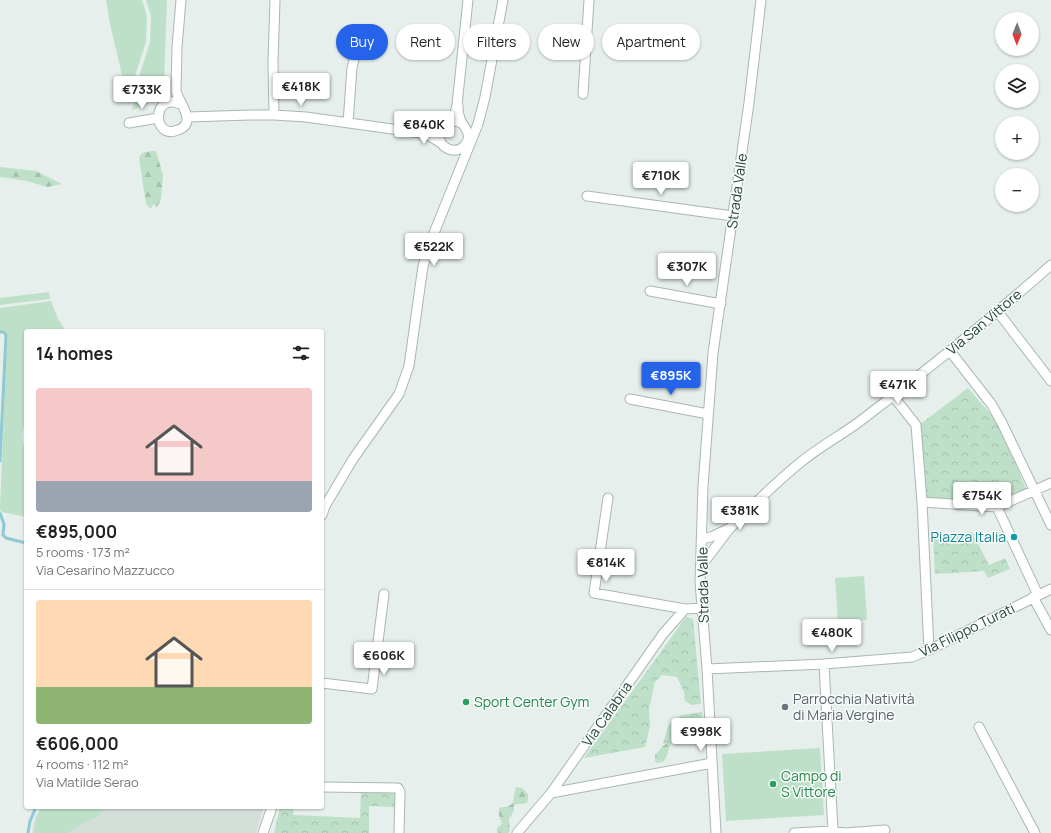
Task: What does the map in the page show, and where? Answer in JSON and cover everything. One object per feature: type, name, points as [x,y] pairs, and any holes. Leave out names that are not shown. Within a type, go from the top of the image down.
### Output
[{"type":"street","points":[[176,83],[178,97],[187,112],[187,117],[184,126],[177,131],[172,132],[163,128],[160,125],[158,118],[159,110],[174,91],[176,83],[181,0]]},
{"type":"street","points":[[274,115],[273,62],[275,0]]},
{"type":"street","points":[[441,143],[439,134],[445,124],[455,113],[458,101],[468,0]]},
{"type":"street","points":[[455,151],[462,148],[466,144],[468,140],[468,130],[485,97],[503,0]]},
{"type":"street","points":[[583,94],[590,0]]},
{"type":"street","name":"Strada Valle","points":[[716,833],[707,669],[700,582],[708,414],[713,353],[733,216],[761,0]]},
{"type":"street","points":[[348,123],[354,60]]},
{"type":"street","points":[[324,509],[353,459],[399,394],[409,366],[423,266],[434,233],[469,147],[468,130],[459,115],[458,101]]},
{"type":"street","points":[[165,104],[174,102],[182,105]]},
{"type":"street","points":[[187,117],[274,115],[414,132],[428,135],[441,143],[444,147],[455,151],[462,152],[469,147]]},
{"type":"street","points":[[129,123],[158,118]]},
{"type":"street","points":[[414,132],[429,130],[455,121],[468,130]]},
{"type":"street","points":[[455,151],[460,158],[461,165]]},
{"type":"street","points":[[587,196],[733,216]]},
{"type":"street","name":"Via San Vittore","points":[[701,566],[730,528],[801,461],[857,424],[893,396],[998,312],[1051,265]]},
{"type":"street","points":[[650,290],[720,304]]},
{"type":"street","points":[[998,312],[1051,381]]},
{"type":"street","points":[[950,351],[992,405],[999,417],[1051,526]]},
{"type":"street","points":[[893,396],[916,425],[922,502],[929,650]]},
{"type":"street","points":[[630,399],[708,414]]},
{"type":"street","points":[[922,502],[997,506],[1051,483]]},
{"type":"street","points":[[608,498],[594,593],[685,609],[702,608]]},
{"type":"street","points":[[997,506],[1051,630]]},
{"type":"street","name":"Via San Vittore","points":[[702,539],[711,537],[730,528]]},
{"type":"street","name":"Via Filippo Turati","points":[[707,669],[824,664],[912,657],[1051,589]]},
{"type":"street","points":[[324,683],[372,690],[384,594]]},
{"type":"street","name":"Via Calabria","points":[[522,831],[551,793],[663,634],[685,609]]},
{"type":"street","points":[[824,664],[833,831]]},
{"type":"street","points":[[979,727],[1035,833]]},
{"type":"street","points":[[551,793],[712,763]]},
{"type":"street","points":[[324,787],[398,788],[400,792],[399,833]]},
{"type":"street","points":[[263,833],[271,809]]},
{"type":"street","points":[[794,833],[833,831],[845,833],[885,830]]},
{"type":"shaded area","points":[[40,809],[263,809],[256,833],[32,833],[35,817]]},
{"type":"green space","points":[[106,0],[142,0],[147,16],[146,42],[135,76],[129,105],[110,24]]},
{"type":"green space","points":[[146,0],[167,0],[164,82],[158,92],[151,99],[132,110],[139,77],[150,42],[151,16]]},
{"type":"green space","points":[[156,151],[163,175],[161,199],[157,207],[153,204],[151,209],[146,204],[139,158],[142,153]]},
{"type":"green space","points":[[0,167],[36,171],[62,184],[47,187],[27,181],[0,177]]},
{"type":"green space","points":[[49,292],[50,299],[0,305],[0,298]]},
{"type":"green space","points":[[51,301],[58,319],[65,329],[24,329],[24,426],[22,436],[24,447],[24,517],[2,512],[0,509],[7,334],[5,331],[0,331],[0,308]]},
{"type":"green space","points":[[968,388],[1000,425],[1026,489],[1024,492],[996,504],[924,498],[919,425]]},
{"type":"green space","points":[[972,532],[989,565],[1005,558],[1010,569],[988,578],[984,571],[935,574],[933,535]]},
{"type":"green space","points":[[864,576],[867,620],[838,622],[835,578]]},
{"type":"green space","points":[[686,617],[693,619],[701,704],[691,705],[685,701],[684,692],[677,677],[662,675],[655,682],[649,709],[650,726],[645,747],[584,758]]},
{"type":"green space","points":[[702,712],[704,737],[663,744],[668,726],[681,715]]},
{"type":"green space","points":[[701,720],[703,724],[700,732],[703,741],[702,744],[699,743],[695,737],[671,742],[666,758],[663,762],[657,763],[655,761],[655,755],[663,746]]},
{"type":"green space","name":"Campo di S Vittore","points":[[820,748],[824,815],[726,821],[722,754]]},
{"type":"green space","points":[[516,787],[522,788],[528,794],[527,803],[514,805],[514,811],[509,819],[510,830],[508,833],[497,833],[497,828],[502,824],[499,815],[499,808],[508,807],[513,803]]},
{"type":"green space","points":[[361,792],[396,793],[396,807],[369,806],[369,833],[274,833],[280,809],[294,809],[293,815],[360,818]]},
{"type":"green space","points":[[41,809],[101,809],[99,816],[83,823],[68,833],[34,833],[37,817]]},
{"type":"waterway","points":[[0,332],[4,332],[6,335],[0,461]]},
{"type":"waterway","points":[[0,513],[4,524],[3,535],[6,538],[24,542]]},
{"type":"waterway","points":[[28,833],[30,821],[35,809]]},
{"type":"place","name":"Piazza Italia","points":[[1014,537]]},
{"type":"place","name":"Sport Center Gym","points":[[466,702]]},
{"type":"place","name":"Parrocchia Natività di Maria Vergine","points":[[785,707]]},
{"type":"place","name":"Campo di S Vittore","points":[[773,784]]}]
